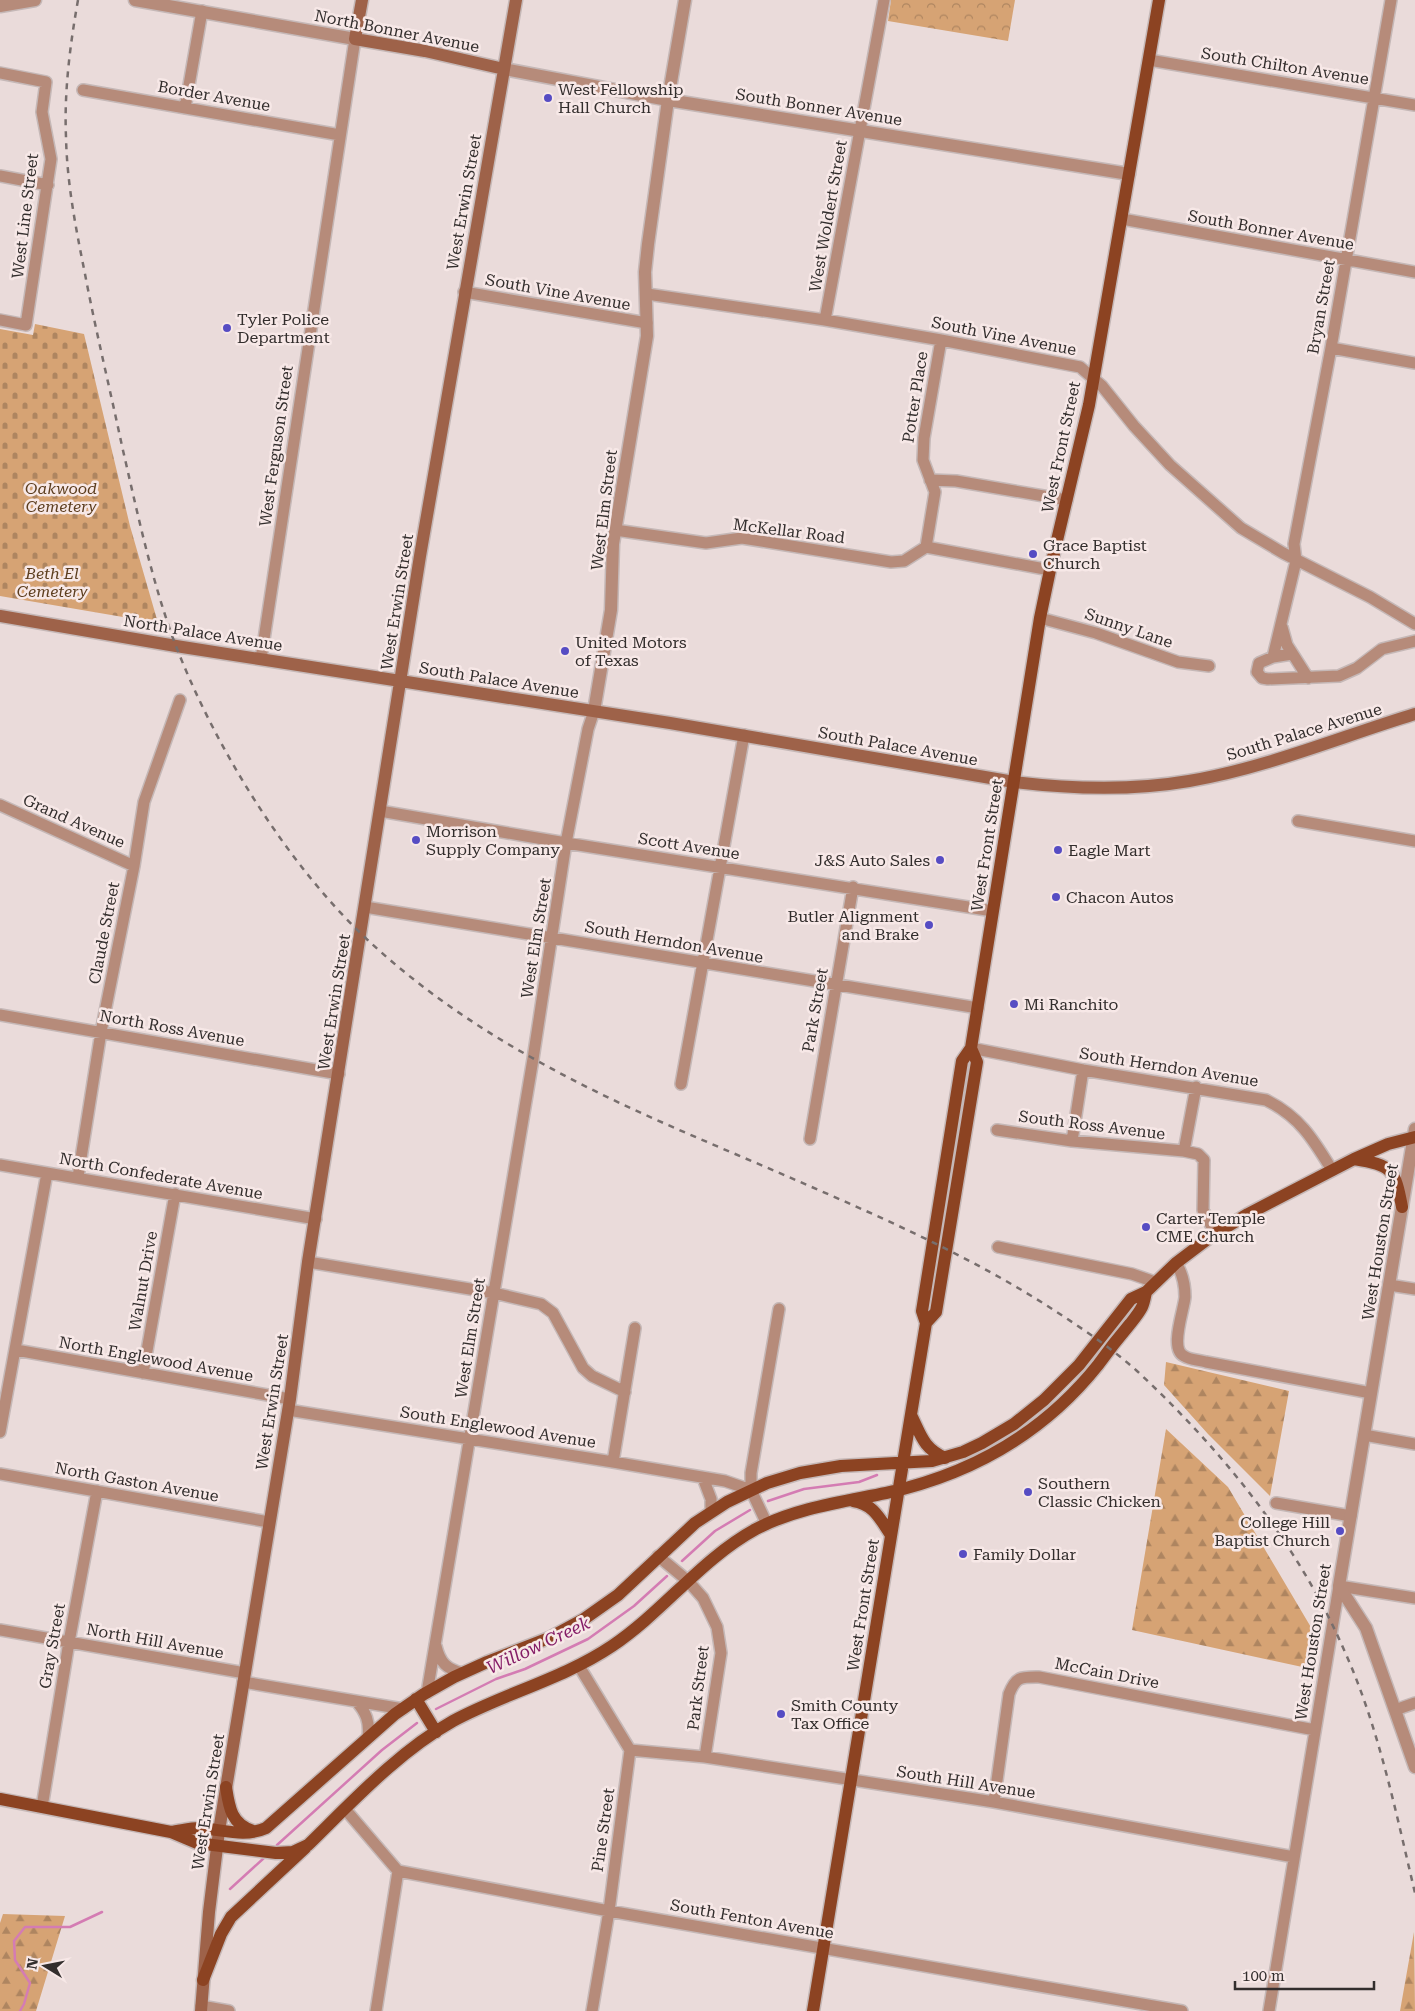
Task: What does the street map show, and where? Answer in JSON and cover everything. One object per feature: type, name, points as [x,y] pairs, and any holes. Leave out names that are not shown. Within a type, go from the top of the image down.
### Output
[{"type":"main road","name":"West Ferguson Street","points":[[355,39],[362,0]]},
{"type":"main road","name":"West Erwin Street","points":[[201,2008],[219,1831],[289,1404],[308,1262],[464,292],[516,0]]},
{"type":"main road","name":"West Front Street","points":[[813,2011],[926,1323],[936,1312],[941,1283],[977,1062],[971,1048],[1040,618],[1089,405],[1159,0]]},
{"type":"main road","name":"North Bonner Avenue","points":[[355,39],[425,51],[504,69]]},
{"type":"main road","name":"North Palace Avenue","points":[[0,616],[400,681]]},
{"type":"main road","name":"South Palace Avenue","points":[[400,681],[744,735],[1014,782],[1111,788],[1187,781],[1256,765],[1415,714]]},
{"type":"main road","points":[[171,1832],[199,1828],[219,1831],[255,1832],[270,1826],[368,1737],[403,1708],[462,1673],[549,1638],[584,1619],[618,1595],[682,1534],[711,1512],[751,1490],[784,1477],[819,1469],[856,1465],[902,1464],[945,1458],[982,1443],[1030,1412],[1069,1376],[1131,1299],[1146,1292],[1176,1263],[1215,1233],[1354,1158],[1415,1135]]},
{"type":"main road","points":[[1354,1158],[1377,1162],[1392,1172],[1398,1183],[1402,1207]]},
{"type":"main road","points":[[204,1980],[221,1934],[231,1917],[396,1762],[436,1732],[482,1706],[579,1666],[628,1635],[726,1548],[767,1524],[801,1512],[898,1490],[944,1477],[981,1461],[1038,1425],[1066,1401],[1091,1374],[1142,1309],[1146,1292]]},
{"type":"main road","points":[[911,1415],[926,1446],[935,1454],[945,1458]]},
{"type":"main road","points":[[850,1501],[860,1502],[870,1507],[878,1515],[891,1535]]},
{"type":"main road","points":[[421,1696],[436,1732]]},
{"type":"main road","points":[[226,1787],[228,1806],[234,1818],[243,1827],[255,1832]]},
{"type":"main road","points":[[0,1799],[171,1832],[197,1843],[285,1853],[293,1852],[308,1845]]},
{"type":"street","points":[[0,6],[35,0]]},
{"type":"street","name":"North Bonner Avenue","points":[[135,0],[189,4],[202,11],[355,39]]},
{"type":"street","name":"West Elm Street","points":[[421,1696],[436,1643],[553,938],[566,844],[588,729],[594,711],[611,610],[612,558],[615,530],[644,354],[647,323],[646,262],[668,100],[685,0]]},
{"type":"street","name":"West Woldert Street","points":[[825,320],[884,0]]},
{"type":"street","name":"Bryan Street","points":[[1273,658],[1296,561],[1294,544],[1331,348],[1391,0]]},
{"type":"street","points":[[185,108],[202,11]]},
{"type":"street","name":"West Ferguson Street","points":[[261,659],[355,39]]},
{"type":"street","name":"South Chilton Avenue","points":[[1149,60],[1415,105]]},
{"type":"street","name":"South Bonner Avenue","points":[[504,69],[668,100],[1129,174]]},
{"type":"street","name":"West Line Street","points":[[0,73],[46,82],[42,112],[52,152],[26,325],[0,320]]},
{"type":"street","name":"Border Avenue","points":[[83,90],[340,135]]},
{"type":"street","points":[[0,176],[48,185]]},
{"type":"street","name":"South Bonner Avenue","points":[[1122,219],[1415,272]]},
{"type":"street","name":"South Vine Avenue","points":[[464,292],[647,323]]},
{"type":"street","name":"South Vine Avenue","points":[[647,294],[825,320],[1073,364],[1085,370],[1093,377],[1144,438],[1204,496],[1252,536],[1296,561],[1365,594],[1415,624]]},
{"type":"street","name":"Potter Place","points":[[926,547],[936,492],[923,460],[924,438],[941,340]]},
{"type":"street","points":[[1331,348],[1415,363]]},
{"type":"street","points":[[930,480],[956,481],[1067,500]]},
{"type":"street","name":"McKellar Road","points":[[615,530],[706,543],[742,538],[891,562],[904,561],[926,547]]},
{"type":"street","points":[[926,547],[1050,570]]},
{"type":"street","name":"Sunny Lane","points":[[1040,618],[1096,633],[1178,662],[1208,666]]},
{"type":"street","points":[[1281,622],[1284,639],[1308,678]]},
{"type":"street","points":[[1292,654],[1259,663],[1257,672],[1262,678],[1268,679],[1331,677],[1346,674],[1357,668],[1382,648],[1415,641]]},
{"type":"street","name":"Claude Street","points":[[78,1177],[101,1032],[134,866],[144,802],[180,700]]},
{"type":"street","points":[[680,1084],[744,735]]},
{"type":"street","name":"Grand Avenue","points":[[0,806],[134,866]]},
{"type":"street","name":"Scott Avenue","points":[[380,811],[566,844],[993,911]]},
{"type":"street","points":[[1298,821],[1415,841]]},
{"type":"street","name":"Park Street","points":[[810,1139],[853,888]]},
{"type":"street","name":"South Herndon Avenue","points":[[365,906],[703,964],[978,1008]]},
{"type":"street","name":"North Ross Avenue","points":[[0,1015],[339,1074]]},
{"type":"street","name":"South Herndon Avenue","points":[[971,1048],[1083,1070],[1260,1098],[1282,1109],[1298,1121],[1308,1132],[1332,1170]]},
{"type":"street","points":[[1072,1141],[1083,1070]]},
{"type":"street","points":[[1196,1088],[1184,1151],[1198,1154],[1204,1160],[1203,1210],[1215,1233]]},
{"type":"street","name":"South Ross Avenue","points":[[997,1130],[1072,1141],[1184,1151]]},
{"type":"street","name":"West Houston Street","points":[[1268,2011],[1415,1135]]},
{"type":"street","name":"North Confederate Avenue","points":[[0,1165],[78,1177],[316,1220]]},
{"type":"street","points":[[0,1432],[47,1173]]},
{"type":"street","name":"Walnut Drive","points":[[143,1373],[175,1194]]},
{"type":"street","points":[[998,1247],[1132,1274],[1156,1282]]},
{"type":"street","points":[[308,1262],[494,1293],[541,1304],[554,1313],[582,1368],[592,1376],[625,1392]]},
{"type":"street","points":[[1176,1263],[1182,1276],[1185,1295],[1176,1342],[1179,1352],[1183,1356],[1371,1393]]},
{"type":"street","points":[[1389,1285],[1415,1289]]},
{"type":"street","points":[[767,1524],[751,1490],[751,1472],[780,1309]]},
{"type":"street","points":[[613,1462],[635,1328]]},
{"type":"street","name":"North Englewood Avenue","points":[[16,1350],[143,1373],[289,1404]]},
{"type":"street","name":"South Englewood Avenue","points":[[289,1404],[470,1439],[725,1482],[751,1490]]},
{"type":"street","points":[[1364,1435],[1415,1444]]},
{"type":"street","name":"North Gaston Avenue","points":[[0,1474],[269,1522]]},
{"type":"street","points":[[703,1478],[711,1499],[711,1512]]},
{"type":"street","name":"Gray Street","points":[[42,1807],[69,1642],[97,1491]]},
{"type":"street","points":[[1276,1503],[1350,1516]]},
{"type":"street","name":"Park Street","points":[[658,1556],[703,1598],[713,1616],[720,1640],[720,1665],[705,1757]]},
{"type":"street","points":[[1339,1586],[1415,1598]]},
{"type":"street","points":[[1339,1586],[1366,1628],[1415,1767]]},
{"type":"street","name":"North Hill Avenue","points":[[0,1630],[69,1642],[244,1678]]},
{"type":"street","points":[[436,1643],[442,1662],[450,1669],[462,1673]]},
{"type":"street","points":[[579,1666],[630,1750]]},
{"type":"street","name":"McCain Drive","points":[[994,1802],[1009,1694],[1014,1682],[1023,1677],[1039,1677],[1315,1730]]},
{"type":"street","points":[[244,1678],[356,1701],[403,1708]]},
{"type":"street","points":[[356,1701],[369,1723],[368,1737]]},
{"type":"street","points":[[1394,1710],[1415,1703]]},
{"type":"street","name":"South Hill Avenue","points":[[630,1750],[705,1757],[994,1802],[1294,1857]]},
{"type":"street","name":"Pine Street","points":[[592,2011],[630,1750]]},
{"type":"street","points":[[345,1809],[398,1871],[376,2011]]},
{"type":"street","name":"South Fenton Avenue","points":[[398,1871],[608,1911],[1182,2011]]},
{"type":"street","points":[[201,2008],[229,2011]]},
{"type":"green space","points":[[891,0],[1015,0],[1008,41],[888,21]]},
{"type":"green space","name":"Oakwood Cemetery","points":[[35,324],[84,334],[130,526],[158,623],[0,596],[0,329],[33,335]]},
{"type":"green space","points":[[1166,1362],[1289,1391],[1270,1496],[1208,1434],[1164,1385]]},
{"type":"green space","points":[[1166,1429],[1228,1487],[1312,1629],[1307,1668],[1132,1630]]},
{"type":"green space","points":[[3,1914],[65,1916],[36,2011],[0,2011],[0,1923]]},
{"type":"green space","points":[[1414,1932],[1415,2011],[1400,2011]]},
{"type":"waterway","name":"Willow Creek","points":[[768,1501],[804,1489],[859,1482],[877,1475]]},
{"type":"waterway","name":"Willow Creek","points":[[682,1561],[715,1531],[750,1510]]},
{"type":"waterway","name":"Willow Creek","points":[[436,1709],[496,1679],[525,1669],[588,1639],[634,1606],[667,1576]]},
{"type":"waterway","name":"Willow Creek","points":[[277,1845],[382,1750],[417,1723]]},
{"type":"waterway","name":"Willow Creek","points":[[230,1889],[264,1858]]},
{"type":"waterway","name":"Willow Creek","points":[[20,2011],[30,1983],[15,1960],[14,1941],[25,1927],[70,1927],[102,1912]]},
{"type":"railway","points":[[78,0],[70,51],[66,103],[70,189],[78,240],[94,317],[139,520],[151,569],[166,617],[191,681],[232,763],[256,803],[283,842],[311,879],[372,944],[410,977],[493,1035],[536,1060],[632,1109],[862,1209],[986,1270],[1081,1328],[1137,1371],[1199,1433],[1256,1501],[1305,1574],[1326,1612],[1345,1652],[1368,1710],[1386,1771],[1415,1893]]},
{"type":"place","name":"West Fellowship Hall Church","points":[[548,98]]},
{"type":"place","name":"Tyler Police Department","points":[[227,328]]},
{"type":"place","name":"Grace Baptist Church","points":[[1033,554]]},
{"type":"place","name":"United Motors of Texas","points":[[565,651]]},
{"type":"place","name":"Morrison Supply Company","points":[[416,840]]},
{"type":"place","name":"Eagle Mart","points":[[1058,850]]},
{"type":"place","name":"J&S Auto Sales","points":[[940,860]]},
{"type":"place","name":"Chacon Autos","points":[[1056,897]]},
{"type":"place","name":"Butler Alignment and Brake","points":[[929,925]]},
{"type":"place","name":"Mi Ranchito","points":[[1014,1004]]},
{"type":"place","name":"Carter Temple CME Church","points":[[1146,1227]]},
{"type":"place","name":"Southern Classic Chicken","points":[[1028,1492]]},
{"type":"place","name":"College Hill Baptist Church","points":[[1340,1531]]},
{"type":"place","name":"Family Dollar","points":[[963,1554]]},
{"type":"place","name":"Smith County Tax Office","points":[[781,1714]]},
{"type":"park label","name":"Beth El Cemetery","points":[[52,582]]}]
